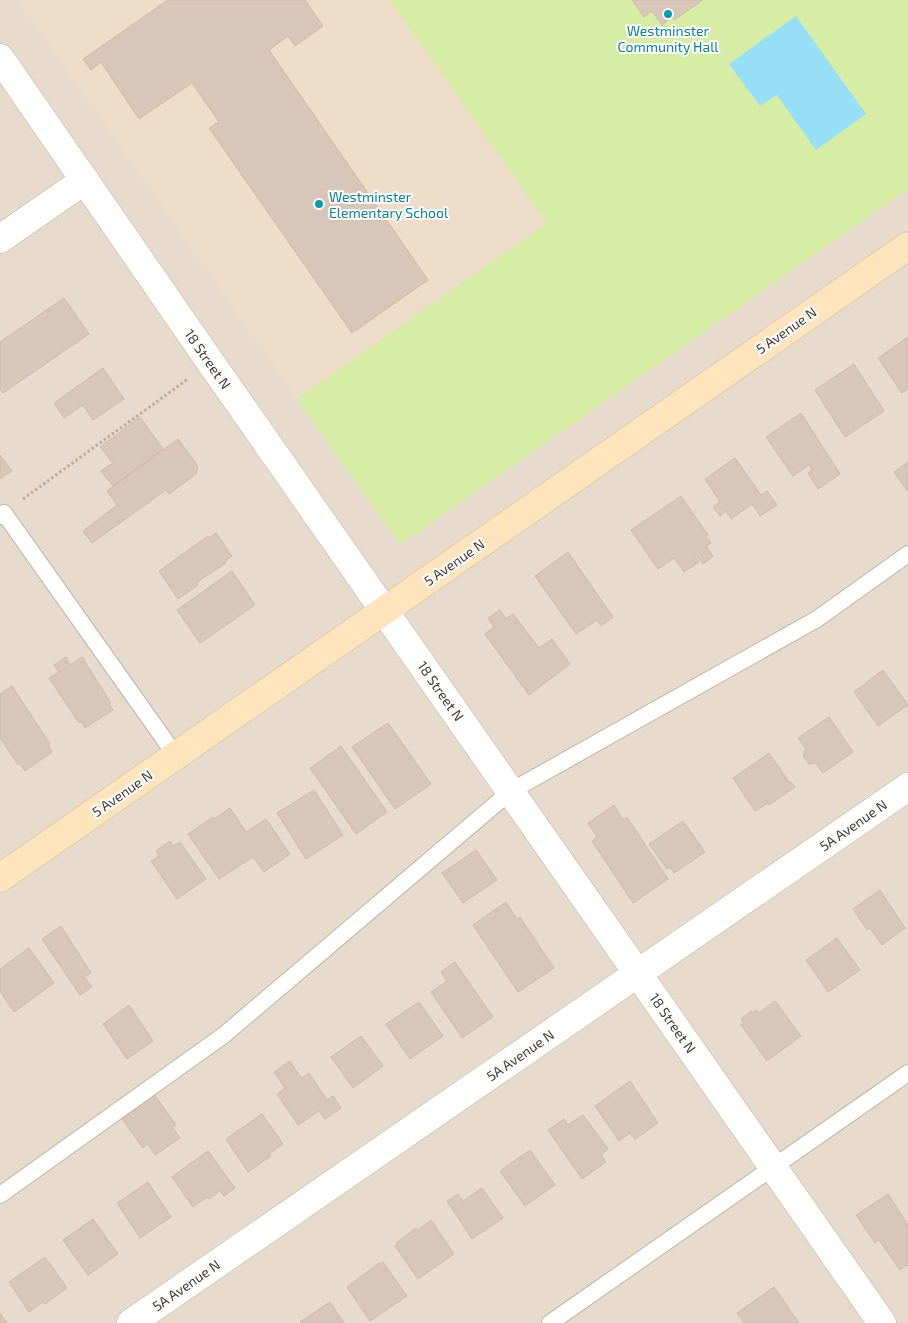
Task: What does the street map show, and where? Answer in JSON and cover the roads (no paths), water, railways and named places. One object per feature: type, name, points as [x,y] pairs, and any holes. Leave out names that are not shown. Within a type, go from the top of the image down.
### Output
[{"type":"main road","name":"5 Avenue N","points":[[1,876],[908,246]]},
{"type":"street","name":"18 Street N","points":[[0,58],[882,1323]]},
{"type":"street","points":[[0,239],[85,180]]},
{"type":"street","name":"5A Avenue N","points":[[131,1323],[908,787]]},
{"type":"lane","points":[[2,514],[176,756]]},
{"type":"lane","points":[[0,1195],[224,1035],[511,791],[817,619],[908,554]]},
{"type":"lane","points":[[550,1323],[908,1072]]},
{"type":"water","points":[[796,16],[866,114],[816,150],[777,95],[760,106],[729,64]]},
{"type":"place","name":"Westminster Community Hall","points":[[668,14]]},
{"type":"place","name":"Westminster Elementary School","points":[[319,204]]}]
